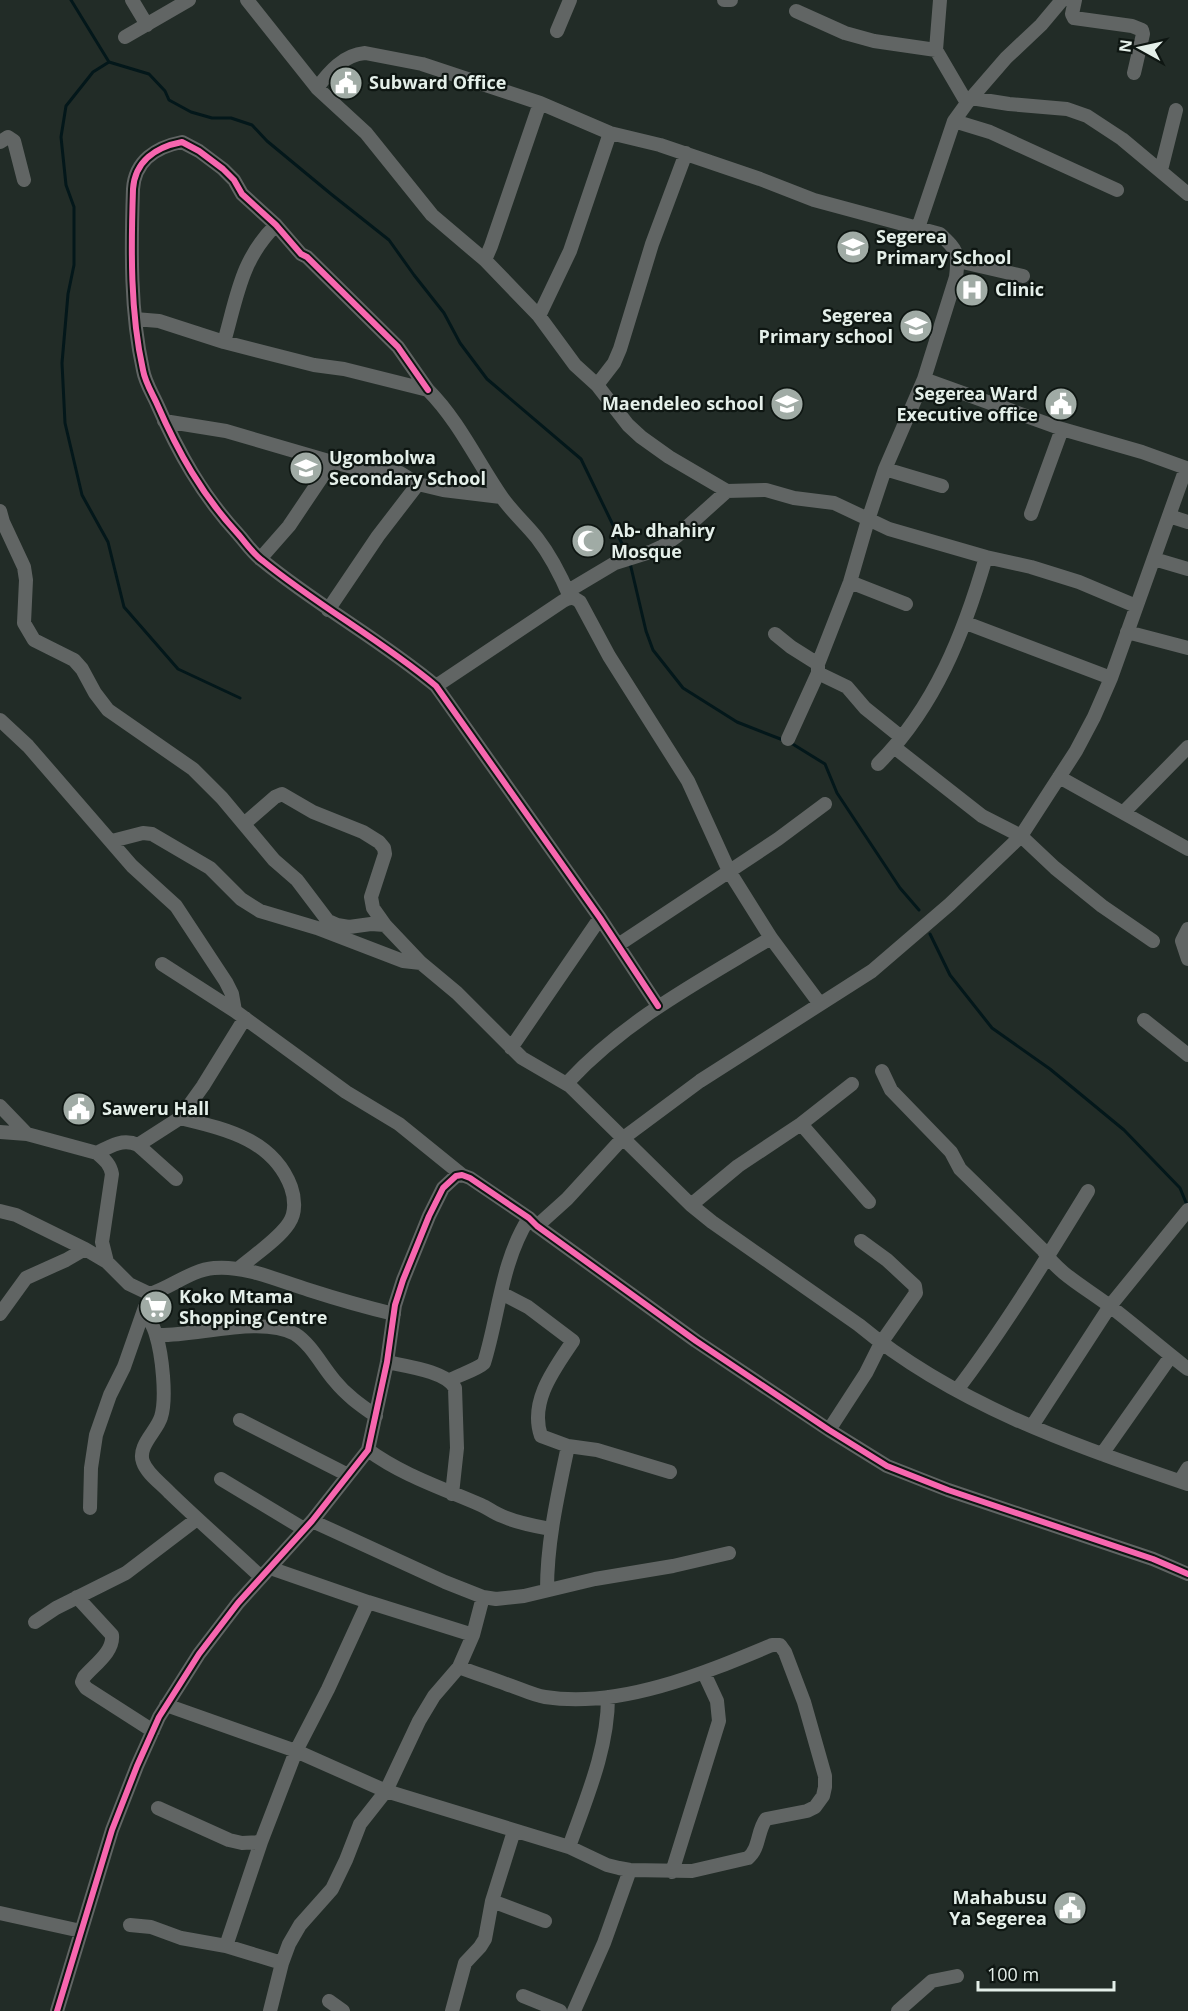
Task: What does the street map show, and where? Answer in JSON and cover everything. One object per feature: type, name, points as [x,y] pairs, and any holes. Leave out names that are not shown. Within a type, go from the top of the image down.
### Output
[{"type":"street","points":[[132,0],[147,25]]},
{"type":"street","points":[[125,37],[189,0]]},
{"type":"street","points":[[247,0],[317,88],[366,133],[432,215],[485,260],[539,316],[575,365],[597,385],[628,425],[669,457],[727,491],[766,490],[794,498],[834,503],[889,529],[986,557],[1031,567],[1079,582],[1136,606]]},
{"type":"street","points":[[557,31],[570,0]]},
{"type":"street","points":[[724,0],[731,0]]},
{"type":"street","points":[[940,0],[936,50],[969,100]]},
{"type":"street","points":[[918,228],[954,122],[969,100],[1006,58],[1041,25],[1062,0]]},
{"type":"street","points":[[1075,0],[1072,14],[1074,18],[1132,26],[1142,30],[1134,73]]},
{"type":"street","points":[[796,11],[845,33],[874,41],[936,50]]},
{"type":"street","points":[[317,88],[330,70],[356,54],[365,53],[422,64],[540,103],[610,133],[635,137],[686,153],[814,200],[940,234],[956,249],[958,261],[956,277],[924,379],[885,469],[850,582],[818,669],[788,739]]},
{"type":"street","points":[[969,100],[1067,110],[1087,116],[1122,140],[1188,193]]},
{"type":"street","points":[[485,260],[540,103]]},
{"type":"street","points":[[1161,170],[1176,110]]},
{"type":"street","points":[[954,122],[990,132],[1118,190]]},
{"type":"street","points":[[539,316],[570,250],[610,133]]},
{"type":"street","points":[[0,142],[8,136],[14,141],[24,180]]},
{"type":"street","points":[[658,1006],[600,918],[436,686],[412,666],[328,610],[260,559],[218,512],[192,476],[143,373],[135,319],[132,214],[134,179],[142,162],[150,156],[170,145],[182,142],[223,169],[234,180],[242,194],[398,347],[468,444],[501,497],[537,538],[554,563],[569,594],[580,602],[609,656],[688,781],[729,871],[771,938],[820,1004]]},
{"type":"street","points":[[597,385],[614,363],[620,349],[652,244],[686,153]]},
{"type":"street","points":[[224,342],[245,268],[262,238],[276,225]]},
{"type":"street","points":[[958,261],[1023,276]]},
{"type":"street","points":[[135,319],[159,321],[224,342],[428,390]]},
{"type":"street","points":[[450,1380],[468,1370],[481,1367],[484,1363],[508,1260],[517,1236],[567,1199],[622,1138],[700,1081],[872,971],[899,950],[1021,836],[1094,717],[1111,678],[1187,464],[1062,429],[924,379]]},
{"type":"street","points":[[164,421],[226,431],[365,470],[400,473],[418,484],[465,494],[501,497]]},
{"type":"street","points":[[1031,514],[1062,429]]},
{"type":"street","points":[[260,559],[289,526],[332,462]]},
{"type":"street","points":[[885,469],[942,486]]},
{"type":"street","points":[[328,610],[418,484]]},
{"type":"street","points":[[436,686],[615,563],[663,546],[727,491]]},
{"type":"street","points":[[0,511],[24,567],[26,580],[24,623],[34,640],[80,665],[95,693],[108,710],[193,769],[222,798],[274,860],[297,880],[328,921],[350,927],[385,925]]},
{"type":"street","points":[[1169,516],[1188,522]]},
{"type":"street","points":[[878,764],[898,742],[934,691],[966,623],[986,557]]},
{"type":"street","points":[[1154,559],[1188,569]]},
{"type":"street","points":[[850,582],[906,604]]},
{"type":"street","points":[[966,623],[1111,678]]},
{"type":"street","points":[[1127,632],[1188,648]]},
{"type":"street","points":[[775,634],[818,669],[847,687],[898,742],[982,816],[1021,836],[1055,868],[1102,906],[1153,941]]},
{"type":"street","points":[[0,720],[28,746],[132,866],[176,906],[226,982],[240,1015],[203,1086],[180,1118],[138,1145]]},
{"type":"street","points":[[1124,812],[1188,747]]},
{"type":"street","points":[[1059,777],[1188,849]]},
{"type":"street","points":[[244,824],[275,797],[282,794],[313,812],[363,832],[380,842],[385,854],[371,897],[373,908],[385,925],[421,963],[457,993],[522,1059],[570,1086],[691,1205],[881,1343],[957,1390],[1061,1440],[1184,1483],[1188,1468]]},
{"type":"street","points":[[618,945],[778,839],[825,804]]},
{"type":"street","points":[[112,841],[143,833],[152,834],[210,868],[241,899],[260,911],[316,928],[403,961],[421,963]]},
{"type":"street","points":[[511,1048],[600,918]]},
{"type":"street","points":[[1188,929],[1182,941],[1188,959]]},
{"type":"street","points":[[570,1086],[569,1081],[609,1042],[658,1006],[771,938]]},
{"type":"street","points":[[162,964],[240,1015],[346,1092],[399,1124],[462,1175],[470,1178],[533,1222],[696,1341],[887,1466],[904,1474],[1153,1559],[1188,1574]]},
{"type":"street","points":[[1144,1020],[1188,1055]]},
{"type":"street","points":[[882,1071],[891,1089],[951,1152],[960,1169],[1043,1250],[1047,1257],[1188,1369]]},
{"type":"street","points":[[691,1205],[738,1166],[801,1124],[852,1084]]},
{"type":"street","points":[[0,1106],[27,1134]]},
{"type":"street","points":[[180,1118],[226,1131],[255,1143],[275,1159],[286,1176],[292,1192],[294,1211],[290,1222],[238,1269]]},
{"type":"street","points":[[801,1124],[869,1202]]},
{"type":"street","points":[[0,1132],[27,1134],[97,1153],[111,1166],[112,1174],[102,1242],[108,1262]]},
{"type":"street","points":[[97,1153],[114,1144],[131,1142],[138,1145],[176,1179]]},
{"type":"street","points":[[57,2011],[112,1830],[153,1731],[166,1705],[205,1646],[238,1603],[308,1525],[368,1450],[387,1362],[394,1314],[404,1280],[443,1188],[451,1178],[462,1175]]},
{"type":"street","points":[[957,1390],[976,1365],[1088,1191]]},
{"type":"street","points":[[1032,1426],[1110,1306],[1188,1210]]},
{"type":"street","points":[[0,1211],[16,1215],[85,1249],[108,1262],[129,1284],[150,1294],[165,1289],[189,1275],[213,1268],[238,1269],[355,1305],[394,1314]]},
{"type":"street","points":[[829,1430],[866,1373],[881,1343],[913,1298],[916,1288],[887,1260],[861,1240]]},
{"type":"street","points":[[0,1314],[26,1278],[85,1249]]},
{"type":"street","points":[[501,1293],[528,1307],[573,1341],[544,1388],[539,1418],[541,1436],[568,1446],[597,1450],[670,1472]]},
{"type":"street","points":[[90,1508],[91,1468],[96,1435],[110,1395],[124,1367],[150,1294]]},
{"type":"street","points":[[144,1310],[156,1335],[163,1382],[162,1416],[142,1451],[143,1462],[197,1519],[266,1573],[473,1635]]},
{"type":"street","points":[[156,1335],[174,1336],[204,1330],[264,1327],[294,1333],[307,1345],[343,1391],[376,1416]]},
{"type":"street","points":[[1102,1454],[1171,1356]]},
{"type":"street","points":[[387,1362],[450,1380],[455,1388],[456,1467],[452,1494]]},
{"type":"street","points":[[240,1420],[348,1475]]},
{"type":"street","points":[[547,1590],[551,1528],[568,1446]]},
{"type":"street","points":[[368,1450],[389,1465],[503,1517],[529,1525],[551,1528]]},
{"type":"street","points":[[221,1479],[308,1525],[483,1597],[505,1599],[729,1553]]},
{"type":"street","points":[[35,1622],[56,1608],[126,1573],[197,1519]]},
{"type":"street","points":[[77,1597],[111,1635],[112,1642],[110,1649],[82,1682],[86,1688],[153,1731]]},
{"type":"street","points":[[270,2011],[289,1944],[300,1925],[327,1895],[337,1880],[362,1820],[386,1791],[419,1720],[434,1696],[459,1667],[473,1635],[483,1597]]},
{"type":"street","points":[[226,1946],[261,1842],[296,1751],[328,1689],[368,1602]]},
{"type":"street","points":[[166,1705],[296,1751],[386,1791],[569,1847],[606,1865],[630,1870],[692,1871],[748,1858],[754,1853],[762,1824],[766,1819],[807,1811],[815,1807],[823,1796],[825,1787],[822,1765],[804,1702],[782,1647],[772,1645],[704,1673],[608,1697],[559,1699],[543,1697],[459,1667]]},
{"type":"street","points":[[672,1872],[719,1721],[717,1701],[704,1673]]},
{"type":"street","points":[[569,1847],[588,1795],[606,1730],[608,1697]]},
{"type":"street","points":[[158,1808],[229,1840],[242,1843],[261,1842]]},
{"type":"street","points":[[452,2011],[465,1963],[485,1939],[492,1901],[514,1831]]},
{"type":"street","points":[[574,2011],[604,1944],[630,1870]]},
{"type":"street","points":[[492,1901],[545,1921]]},
{"type":"street","points":[[0,1913],[81,1931]]},
{"type":"street","points":[[130,1924],[151,1927],[181,1938],[226,1946],[282,1963]]},
{"type":"street","points":[[898,2011],[932,1981],[957,1977]]},
{"type":"street","points":[[523,1996],[560,2011]]},
{"type":"street","points":[[329,2001],[343,2011]]},
{"type":"waterway","points":[[71,0],[109,62],[149,74],[165,91],[169,100],[191,112],[212,118],[231,118],[252,125],[267,141],[389,240],[444,313],[460,343],[487,379],[581,459],[627,554]]},
{"type":"waterway","points":[[109,62],[93,72],[66,106],[61,137],[66,185],[74,207],[74,265],[68,294],[62,363],[65,423],[82,495],[108,542],[124,607],[178,669],[240,698]]},
{"type":"waterway","points":[[630,563],[646,631],[653,650],[683,688],[737,722],[783,740]]},
{"type":"waterway","points":[[791,743],[825,764],[837,793],[900,888],[919,910]]},
{"type":"waterway","points":[[930,934],[950,975],[992,1028],[1050,1069],[1124,1130],[1180,1188],[1187,1205]]},
{"type":"cycle path","points":[[428,390],[398,347],[242,194],[234,180],[223,169],[199,151],[182,142],[156,152],[143,163],[135,179],[132,211],[132,280],[139,348],[147,383],[173,439],[192,472],[213,504],[259,558],[394,653],[436,686],[600,918],[658,1006]]},
{"type":"cycle path","points":[[57,2011],[112,1830],[159,1717],[199,1654],[238,1603],[312,1521],[368,1450],[387,1362],[395,1305],[403,1280],[443,1188],[456,1176],[462,1175],[470,1178],[529,1218],[696,1341],[887,1466],[948,1490],[1153,1559],[1188,1574]]},
{"type":"place","name":"Subward Office","points":[[346,83]]},
{"type":"place","name":"Segerea Primary School","points":[[853,247]]},
{"type":"place","name":"Clinic","points":[[972,290]]},
{"type":"place","name":"Segerea Primary school","points":[[916,326]]},
{"type":"place","name":"Maendeleo school","points":[[787,404]]},
{"type":"place","name":"Segerea Ward Executive office","points":[[1061,404]]},
{"type":"place","name":"Ugombolwa Secondary School","points":[[306,468]]},
{"type":"place","name":"Ab- dhahiry Mosque","points":[[588,541]]},
{"type":"place","name":"Saweru Hall","points":[[79,1109]]},
{"type":"place","name":"Koko Mtama Shopping Centre","points":[[156,1307]]},
{"type":"place","name":"Mahabusu Ya Segerea","points":[[1070,1908]]}]
